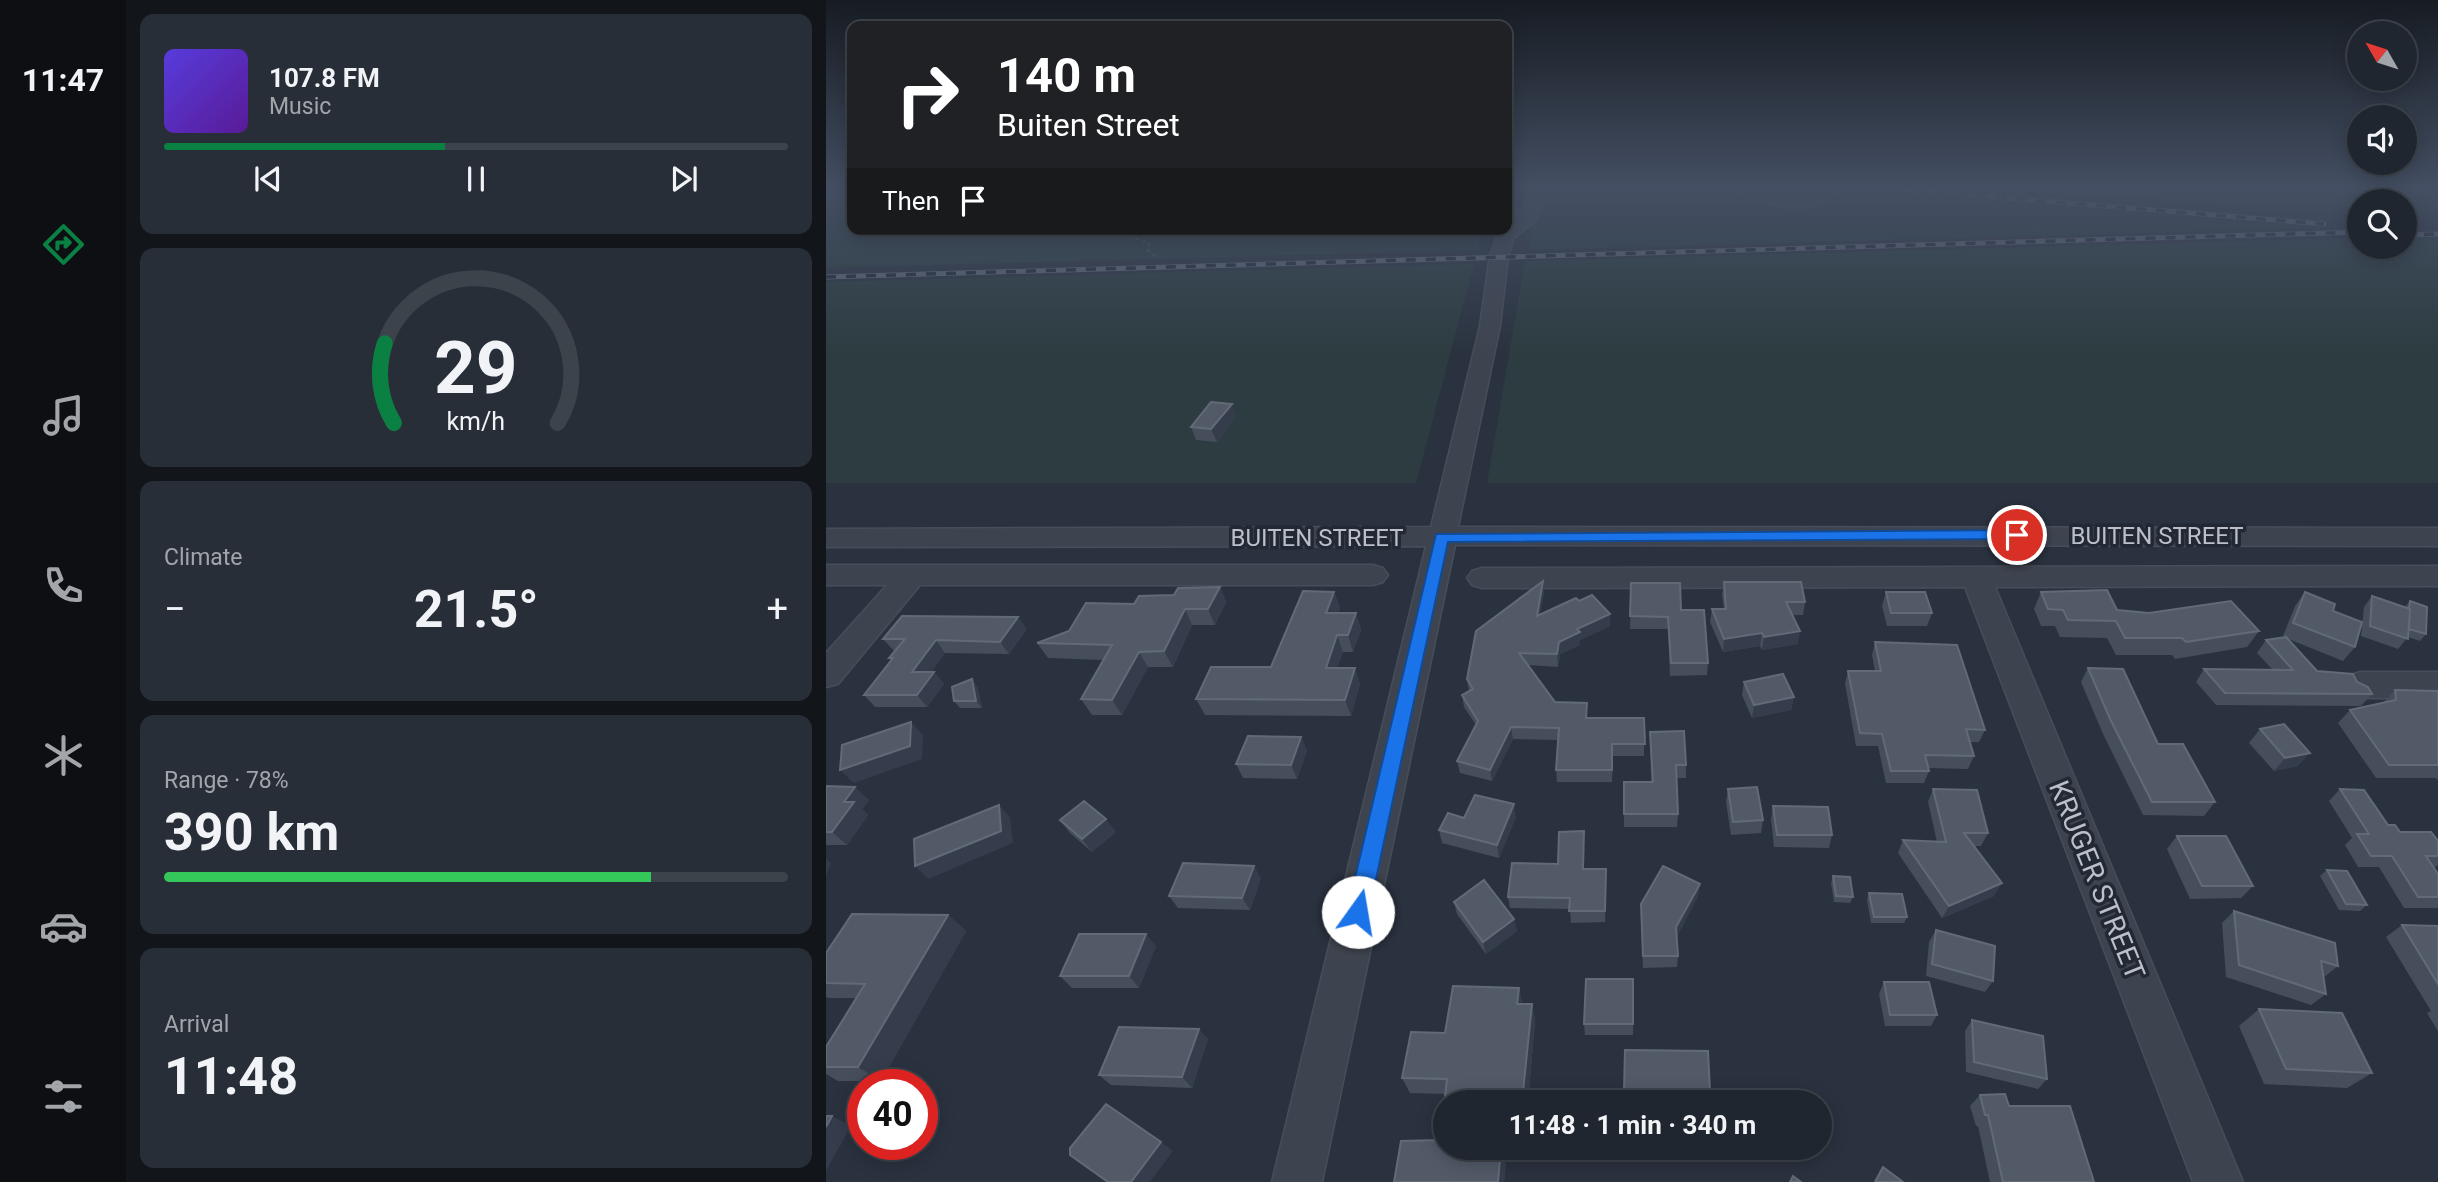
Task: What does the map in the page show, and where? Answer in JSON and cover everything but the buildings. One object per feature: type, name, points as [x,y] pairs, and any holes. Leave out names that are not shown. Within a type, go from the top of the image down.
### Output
[{"type":"street","points":[[1297,1182],[1490,326],[1501,244]]},
{"type":"street","name":"BUITEN STREET","points":[[826,538],[1990,535],[2438,537]]},
{"type":"street","points":[[826,675],[913,574]]},
{"type":"street","name":"BUITEN STREET","points":[[826,575],[1373,575]]},
{"type":"street","name":"BUITEN STREET","points":[[1482,578],[2438,576]]},
{"type":"street","name":"KRUGER STREET","points":[[1977,579],[2218,1182]]},
{"type":"street","points":[[2360,685],[2438,685]]},
{"type":"path","points":[[1149,244],[1148,250],[1158,259]]},
{"type":"shaded area","points":[[826,244],[1479,244],[1480,250],[826,268]]},
{"type":"shaded area","points":[[1529,244],[1739,244],[1528,250]]},
{"type":"shaded area","points":[[2136,244],[2347,244],[2347,259],[2417,259],[2417,244],[2438,244],[2438,483],[1487,483],[1525,261]]},
{"type":"shaded area","points":[[1474,264],[1416,483],[826,483],[826,282]]},
{"type":"railway","points":[[826,277],[1945,244]]},
{"type":"route","points":[[1358,912],[1425,621],[1441,537],[2017,535]]}]
